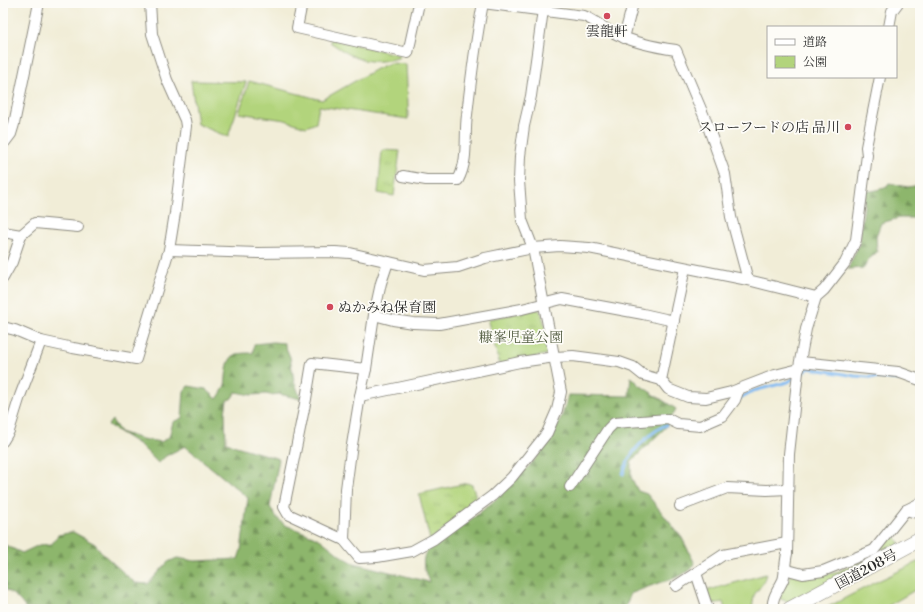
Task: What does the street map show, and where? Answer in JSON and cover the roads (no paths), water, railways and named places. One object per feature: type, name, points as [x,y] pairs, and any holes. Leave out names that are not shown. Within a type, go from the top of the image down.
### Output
[{"type":"highway","name":"国道208号","points":[[790,609],[920,539]]},
{"type":"street","points":[[3,142],[5,142],[11,134],[14,124],[39,3]]},
{"type":"street","points":[[3,327],[15,330],[41,341],[136,359],[169,250],[176,213],[186,126],[185,120],[167,80],[152,34],[150,3]]},
{"type":"street","points":[[302,3],[297,28],[408,53],[419,3]]},
{"type":"street","points":[[402,176],[445,181],[458,180],[462,173],[465,160],[466,116],[483,3],[584,16],[594,20],[614,34],[624,38],[652,46],[676,50],[706,121],[725,174],[731,217],[748,280]]},
{"type":"street","points":[[624,38],[633,3]]},
{"type":"street","points":[[889,26],[892,11],[898,3]]},
{"type":"street","points":[[366,369],[312,363],[284,507],[288,514],[344,540],[359,558],[377,557],[412,550],[434,540],[492,496],[512,477],[547,433],[557,410],[561,392],[533,248],[522,220],[519,181],[520,156],[524,126],[532,89],[543,10]]},
{"type":"street","points":[[773,609],[772,605],[776,592],[784,578],[787,554],[789,454],[799,368],[806,329],[816,297],[824,290],[845,263],[856,240],[867,155],[866,147],[880,78]]},
{"type":"street","points":[[3,278],[12,262],[21,235],[35,223],[78,227]]},
{"type":"street","points":[[3,232],[21,235]]},
{"type":"street","points":[[169,250],[258,253],[350,253],[424,270],[458,267],[485,258],[533,248],[560,246],[589,248],[748,280],[816,297]]},
{"type":"street","points":[[344,540],[346,489],[360,396],[380,284],[388,262]]},
{"type":"street","points":[[661,380],[685,268]]},
{"type":"street","points":[[374,315],[413,323],[439,324],[522,309],[562,299],[674,321]]},
{"type":"street","points":[[3,441],[9,431],[20,396],[41,341]]},
{"type":"street","points":[[360,396],[513,364],[555,357],[573,356],[619,362],[633,367],[643,375],[661,380],[668,389],[688,397],[706,398],[739,389],[774,375],[799,368],[898,372],[920,380]]},
{"type":"street","points":[[570,487],[608,429],[614,423],[668,419],[678,424],[700,426],[723,416],[735,400],[739,389]]},
{"type":"street","points":[[680,506],[727,488],[788,490]]},
{"type":"street","points":[[784,569],[803,574],[823,571],[874,550],[906,510],[920,503]]},
{"type":"street","points":[[906,510],[920,514]]},
{"type":"street","points":[[676,586],[723,555],[787,543]]},
{"type":"street","points":[[696,573],[708,609]]},
{"type":"waterway","points":[[800,374],[809,368],[855,376],[906,380],[920,387]]},
{"type":"waterway","points":[[738,399],[753,391],[788,382],[794,378]]},
{"type":"waterway","points":[[623,474],[627,463],[635,450],[656,430],[666,425]]},
{"type":"place","name":"雲龍軒","points":[[607,16]]},
{"type":"place","name":"スローフードの店 品川","points":[[848,127]]},
{"type":"place","name":"ぬかみね保育園","points":[[330,307]]},
{"type":"park label","name":"糠峯児童公園","points":[[521,337]]}]
